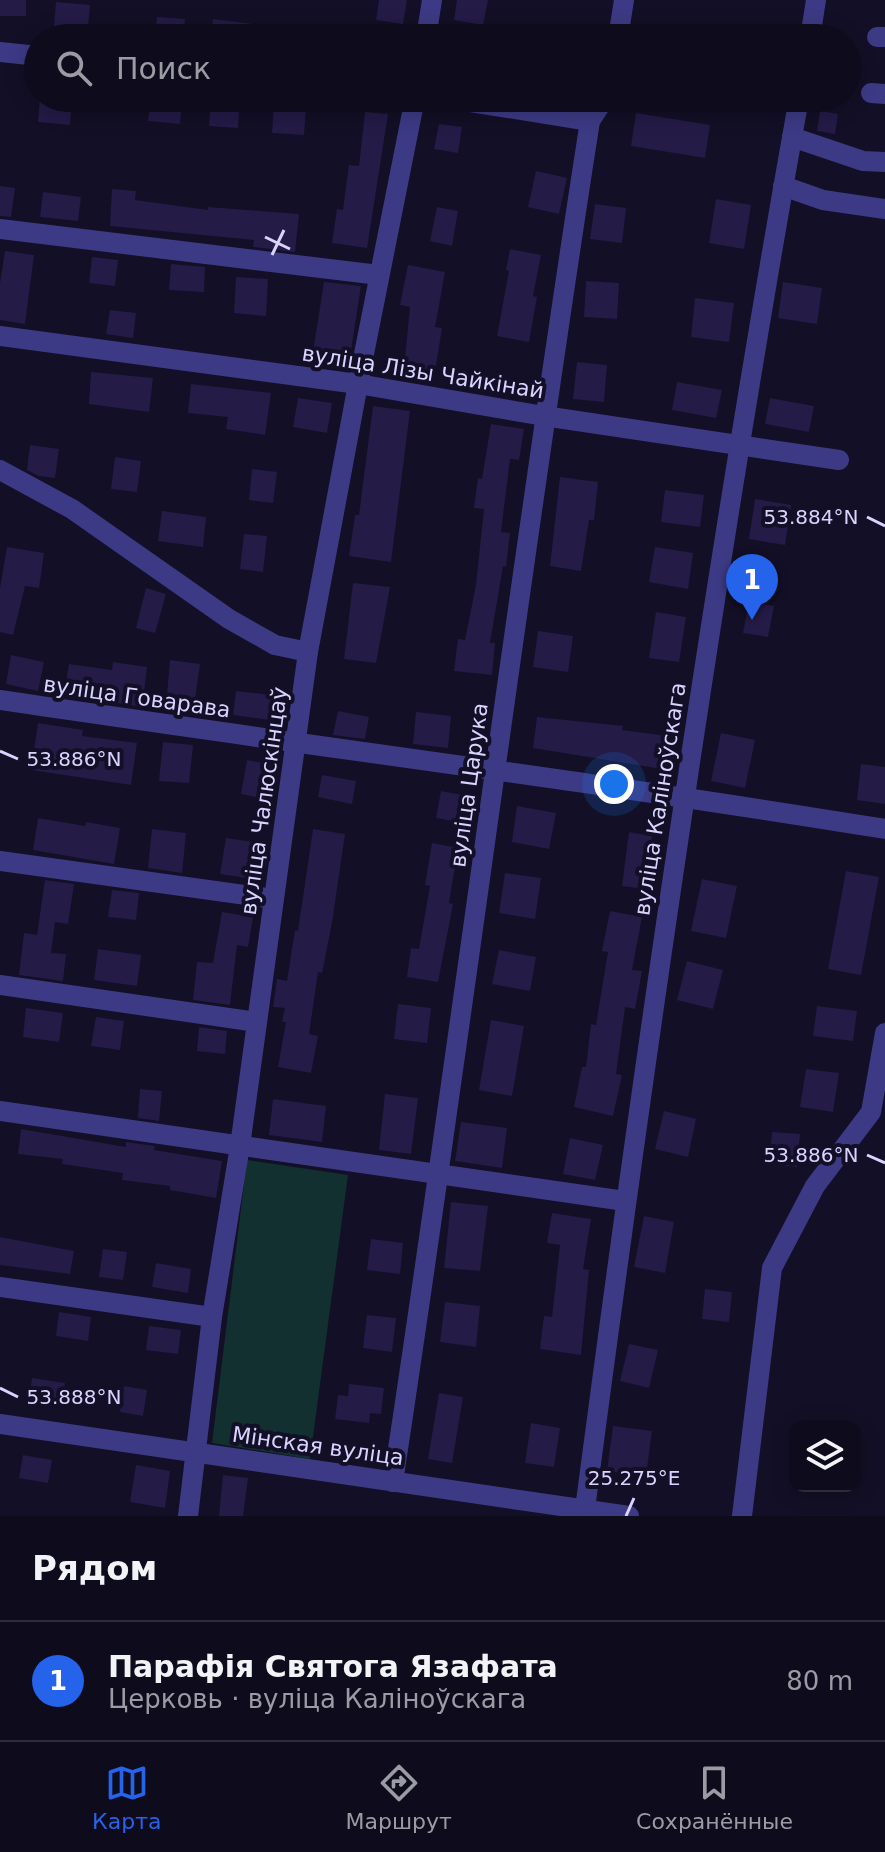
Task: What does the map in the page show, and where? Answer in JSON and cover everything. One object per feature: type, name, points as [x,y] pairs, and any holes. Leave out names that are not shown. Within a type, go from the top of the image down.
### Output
[{"type":"street","points":[[428,24],[432,0]]},
{"type":"street","points":[[620,24],[624,0]]},
{"type":"street","points":[[812,24],[816,0]]},
{"type":"street","points":[[0,52],[24,55]]},
{"type":"street","name":"вуліца Чалюскінцаў","points":[[188,1516],[212,1317],[240,1146],[308,652],[412,112]]},
{"type":"street","points":[[533,112],[590,121]]},
{"type":"street","name":"вуліца Царука","points":[[393,1482],[440,1174],[544,416],[590,121],[596,112]]},
{"type":"street","name":"вуліца Каліноўскага","points":[[585,1509],[625,1201],[684,796],[738,444],[796,112]]},
{"type":"street","points":[[792,137],[863,161],[885,162]]},
{"type":"street","points":[[783,186],[823,200],[885,209]]},
{"type":"street","points":[[0,229],[379,275]]},
{"type":"street","name":"вуліца Лізы Чайкінай","points":[[0,336],[358,384],[544,416],[839,460]]},
{"type":"street","points":[[0,470],[72,509],[229,619],[275,645],[308,652]]},
{"type":"street","name":"вуліца Говарава","points":[[0,700],[296,744],[684,796],[885,829]]},
{"type":"street","points":[[0,861],[274,899]]},
{"type":"street","points":[[0,985],[257,1022]]},
{"type":"street","points":[[742,1516],[772,1268],[815,1186],[871,1112],[885,1033]]},
{"type":"street","points":[[0,1111],[625,1201]]},
{"type":"street","points":[[0,1287],[212,1317]]},
{"type":"street","name":"Мінская вуліца","points":[[0,1424],[629,1516]]},
{"type":"green space","points":[[247,1160],[348,1175],[310,1459],[212,1443]]},
{"type":"building","points":[[0,0],[26,0],[26,16],[0,16]]},
{"type":"building","points":[[379,0],[407,0],[403,24],[376,20]]},
{"type":"building","points":[[457,0],[488,0],[483,24],[454,20]]},
{"type":"building","points":[[56,2],[90,5],[88,24],[54,24]]},
{"type":"building","points":[[157,17],[185,19],[184,24],[156,24]]},
{"type":"building","points":[[213,19],[253,24],[212,24]]},
{"type":"building","points":[[39,112],[71,112],[70,125],[38,122]]},
{"type":"building","points":[[149,112],[181,112],[180,124],[148,121]]},
{"type":"building","points":[[210,112],[239,112],[238,128],[209,126]]},
{"type":"building","points":[[273,112],[306,112],[304,135],[272,133]]},
{"type":"building","points":[[365,112],[388,114],[367,248],[332,243],[337,209],[343,210],[349,165],[359,166]]},
{"type":"building","points":[[820,112],[838,114],[835,134],[817,131]]},
{"type":"building","points":[[636,113],[710,125],[705,158],[631,146]]},
{"type":"building","points":[[439,124],[462,127],[458,153],[434,149]]},
{"type":"building","points":[[536,171],[567,178],[559,214],[528,207]]},
{"type":"building","points":[[0,186],[15,188],[11,217],[0,216]]},
{"type":"building","points":[[112,189],[136,191],[135,200],[208,210],[208,207],[299,214],[295,252],[253,247],[254,240],[110,226]]},
{"type":"building","points":[[43,192],[81,197],[78,221],[40,217]]},
{"type":"building","points":[[716,199],[751,205],[744,249],[709,243]]},
{"type":"building","points":[[595,204],[626,208],[622,243],[590,239]]},
{"type":"building","points":[[437,207],[458,211],[452,246],[430,241]]},
{"type":"building","points":[[510,249],[541,255],[529,342],[497,336]]},
{"type":"building","points":[[5,251],[34,255],[25,324],[0,320],[0,283]]},
{"type":"building","points":[[92,257],[118,260],[115,286],[89,283]]},
{"type":"building","points":[[171,264],[205,267],[204,292],[169,290]]},
{"type":"building","points":[[408,265],[445,272],[435,327],[442,328],[433,384],[403,378],[410,307],[400,305]]},
{"type":"building","points":[[236,277],[268,279],[266,316],[234,313]]},
{"type":"building","points":[[586,281],[619,283],[617,319],[584,317]]},
{"type":"building","points":[[324,282],[361,286],[348,370],[311,365]]},
{"type":"building","points":[[783,282],[822,288],[817,324],[778,318]]},
{"type":"building","points":[[695,298],[734,303],[729,342],[691,337]]},
{"type":"building","points":[[110,310],[136,313],[133,338],[106,334]]},
{"type":"building","points":[[577,362],[607,365],[604,402],[573,399]]},
{"type":"building","points":[[91,372],[153,378],[149,412],[89,404]]},
{"type":"building","points":[[677,382],[722,390],[716,418],[672,410]]},
{"type":"building","points":[[191,384],[271,393],[265,435],[226,429],[228,417],[188,413]]},
{"type":"building","points":[[298,398],[332,403],[327,433],[293,427]]},
{"type":"building","points":[[770,398],[814,406],[809,432],[765,424]]},
{"type":"building","points":[[373,406],[410,411],[391,562],[349,556],[355,515],[359,515]]},
{"type":"building","points":[[491,424],[524,429],[519,460],[510,459],[501,532],[510,533],[490,643],[495,643],[492,675],[454,671],[458,639],[465,640],[476,585],[484,509],[474,508]]},
{"type":"building","points":[[30,445],[59,449],[55,478],[39,476],[27,470]]},
{"type":"building","points":[[115,457],[141,461],[137,492],[111,489]]},
{"type":"building","points":[[252,469],[277,472],[273,503],[249,500]]},
{"type":"building","points":[[560,477],[598,482],[594,520],[589,520],[581,571],[550,566]]},
{"type":"building","points":[[665,490],[704,495],[700,527],[661,522]]},
{"type":"building","points":[[755,499],[791,505],[785,545],[749,539]]},
{"type":"building","points":[[162,511],[206,517],[203,547],[158,541]]},
{"type":"building","points":[[244,534],[267,536],[263,572],[240,569]]},
{"type":"building","points":[[7,547],[44,553],[39,588],[25,586],[13,635],[0,632],[0,588]]},
{"type":"building","points":[[655,547],[693,553],[688,589],[649,582]]},
{"type":"building","points":[[353,583],[390,587],[376,663],[344,659]]},
{"type":"building","points":[[146,588],[166,594],[155,633],[136,628]]},
{"type":"building","points":[[749,601],[774,606],[768,637],[743,633]]},
{"type":"building","points":[[656,612],[686,617],[679,662],[649,658]]},
{"type":"building","points":[[538,631],[573,636],[568,672],[533,667]]},
{"type":"building","points":[[11,655],[44,662],[38,691],[6,684]]},
{"type":"building","points":[[170,660],[200,664],[195,699],[167,695]]},
{"type":"building","points":[[113,662],[147,667],[144,692],[139,691],[136,706],[64,695],[69,664],[112,670]]},
{"type":"building","points":[[236,691],[281,696],[277,721],[233,715]]},
{"type":"building","points":[[338,711],[369,717],[365,739],[333,735]]},
{"type":"building","points":[[416,712],[451,716],[448,748],[413,744]]},
{"type":"building","points":[[537,717],[623,726],[622,730],[667,736],[662,769],[533,748]]},
{"type":"building","points":[[38,723],[83,730],[82,736],[137,743],[131,785],[31,770]]},
{"type":"building","points":[[721,733],[755,740],[745,788],[711,781]]},
{"type":"building","points":[[163,742],[193,745],[189,783],[159,781]]},
{"type":"building","points":[[247,760],[279,766],[272,800],[241,794]]},
{"type":"building","points":[[861,764],[885,767],[885,804],[857,800]]},
{"type":"building","points":[[322,775],[356,781],[352,804],[318,797]]},
{"type":"building","points":[[441,791],[468,796],[464,823],[436,818]]},
{"type":"building","points":[[517,806],[556,813],[549,849],[512,842]]},
{"type":"building","points":[[38,818],[120,828],[114,864],[33,850]]},
{"type":"building","points":[[152,829],[186,833],[182,873],[148,868]]},
{"type":"building","points":[[313,829],[345,834],[332,923],[322,973],[318,972],[309,1034],[318,1036],[311,1073],[278,1067],[286,1022],[282,1022],[285,1008],[273,1007],[277,979],[287,981],[295,930],[298,931]]},
{"type":"building","points":[[629,832],[652,836],[645,889],[622,886]]},
{"type":"building","points":[[226,838],[259,843],[253,879],[220,874]]},
{"type":"building","points":[[432,843],[458,848],[449,903],[453,904],[438,982],[407,977],[411,948],[419,949],[430,886],[425,885]]},
{"type":"building","points":[[846,871],[879,877],[861,975],[828,969]]},
{"type":"building","points":[[505,873],[541,878],[535,919],[499,913]]},
{"type":"building","points":[[702,879],[737,886],[726,938],[691,931]]},
{"type":"building","points":[[45,880],[74,884],[68,924],[55,922],[51,953],[66,954],[63,981],[19,975],[24,933],[37,935]]},
{"type":"building","points":[[112,890],[139,893],[136,920],[108,917]]},
{"type":"building","points":[[610,911],[642,917],[632,970],[642,971],[635,1009],[625,1007],[616,1074],[622,1075],[613,1116],[574,1107],[582,1067],[586,1067],[591,1024],[596,1025],[608,952],[602,951]]},
{"type":"building","points":[[222,912],[253,917],[248,947],[237,945],[230,1005],[193,1000],[197,962],[213,963]]},
{"type":"building","points":[[98,949],[141,955],[137,986],[94,980]]},
{"type":"building","points":[[499,950],[536,957],[530,991],[492,984]]},
{"type":"building","points":[[687,961],[723,970],[713,1009],[677,1000]]},
{"type":"building","points":[[398,1004],[431,1008],[427,1043],[394,1039]]},
{"type":"building","points":[[817,1006],[857,1011],[853,1041],[813,1036]]},
{"type":"building","points":[[26,1008],[63,1013],[59,1042],[23,1037]]},
{"type":"building","points":[[96,1017],[124,1021],[120,1050],[91,1046]]},
{"type":"building","points":[[491,1020],[524,1026],[512,1096],[479,1090]]},
{"type":"building","points":[[199,1027],[227,1031],[225,1054],[197,1051]]},
{"type":"building","points":[[806,1069],[839,1073],[833,1112],[800,1107]]},
{"type":"building","points":[[140,1089],[162,1091],[159,1121],[138,1118]]},
{"type":"building","points":[[385,1094],[418,1098],[411,1154],[379,1150]]},
{"type":"building","points":[[273,1099],[326,1106],[322,1142],[269,1135]]},
{"type":"building","points":[[664,1111],[696,1119],[688,1157],[655,1149]]},
{"type":"building","points":[[461,1122],[507,1128],[502,1168],[455,1161]]},
{"type":"building","points":[[21,1129],[126,1147],[126,1142],[155,1146],[154,1150],[222,1161],[216,1198],[170,1190],[170,1186],[122,1180],[123,1173],[62,1164],[63,1159],[18,1154]]},
{"type":"building","points":[[772,1132],[800,1134],[797,1167],[769,1164]]},
{"type":"building","points":[[570,1138],[603,1145],[595,1180],[563,1174]]},
{"type":"building","points":[[451,1202],[488,1206],[480,1271],[444,1268]]},
{"type":"building","points":[[552,1213],[591,1219],[583,1269],[589,1270],[581,1355],[540,1349],[544,1316],[552,1317],[560,1245],[547,1243]]},
{"type":"building","points":[[644,1216],[674,1222],[665,1273],[634,1267]]},
{"type":"building","points":[[0,1237],[74,1251],[70,1274],[0,1265]]},
{"type":"building","points":[[371,1239],[403,1243],[400,1274],[367,1270]]},
{"type":"building","points":[[103,1249],[127,1252],[123,1280],[99,1277]]},
{"type":"building","points":[[156,1263],[191,1269],[188,1293],[152,1287]]},
{"type":"building","points":[[705,1289],[732,1292],[729,1322],[702,1319]]},
{"type":"building","points":[[445,1302],[480,1306],[476,1347],[440,1342]]},
{"type":"building","points":[[59,1312],[91,1317],[88,1341],[56,1336]]},
{"type":"building","points":[[367,1315],[396,1318],[392,1352],[363,1348]]},
{"type":"building","points":[[149,1326],[181,1330],[178,1354],[146,1350]]},
{"type":"building","points":[[629,1344],[658,1350],[649,1388],[620,1381]]},
{"type":"building","points":[[32,1378],[65,1383],[62,1407],[29,1402]]},
{"type":"building","points":[[349,1384],[384,1388],[381,1414],[370,1413],[369,1423],[335,1419],[338,1395],[348,1396]]},
{"type":"building","points":[[124,1386],[147,1390],[143,1416],[120,1412]]},
{"type":"building","points":[[439,1393],[463,1397],[452,1463],[428,1459]]},
{"type":"building","points":[[531,1423],[560,1428],[554,1467],[525,1463]]},
{"type":"building","points":[[613,1426],[652,1431],[646,1476],[607,1471]]},
{"type":"building","points":[[23,1455],[52,1460],[48,1483],[19,1478]]},
{"type":"building","points":[[136,1465],[170,1471],[165,1508],[130,1502]]},
{"type":"building","points":[[223,1475],[248,1478],[243,1516],[219,1516]]},
{"type":"place","name":"Парафія Святога Язафата","points":[[752,620]]}]
